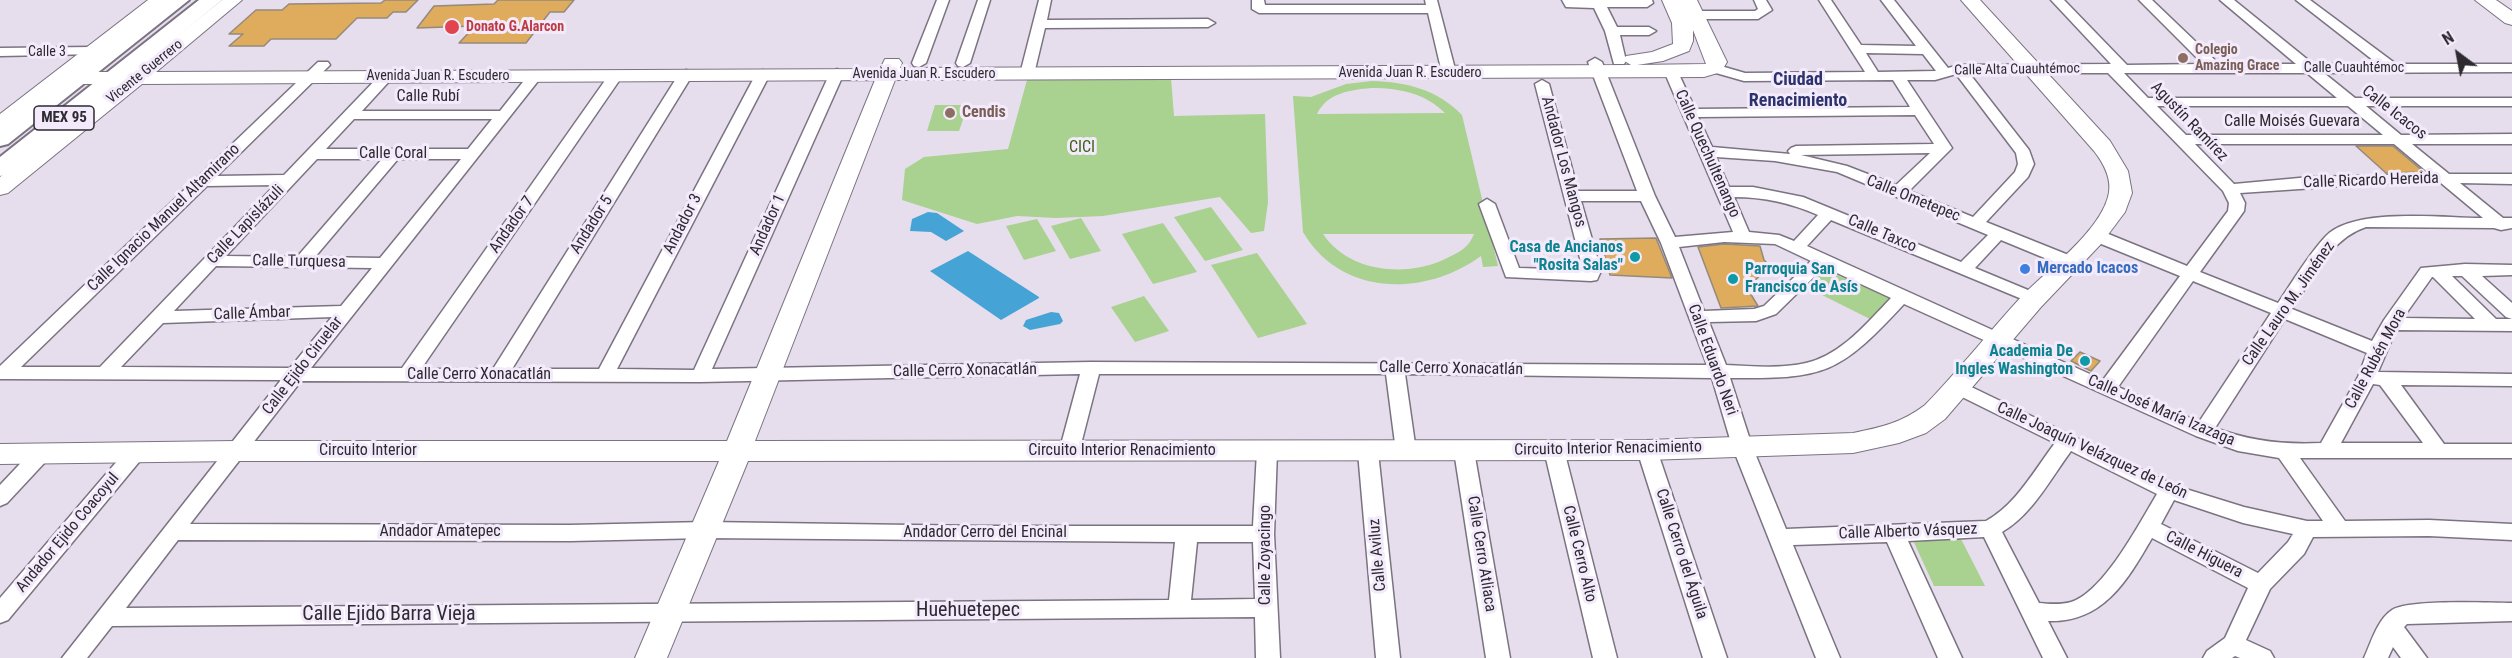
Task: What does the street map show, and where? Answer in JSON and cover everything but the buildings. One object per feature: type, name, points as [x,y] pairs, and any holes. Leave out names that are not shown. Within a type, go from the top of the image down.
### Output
[{"type":"main road","points":[[0,124],[79,68],[159,0]]},
{"type":"main road","name":"MEX 95","points":[[0,139],[79,68],[179,0]]},
{"type":"main road","name":"MEX 95","points":[[0,169],[133,72],[212,0]]},
{"type":"main road","name":"Vicente Guerrero","points":[[0,188],[133,72],[233,0]]},
{"type":"main road","name":"Circuito Interior Renacimiento","points":[[736,451],[1647,450],[1853,443],[1889,436],[1916,426],[1935,412],[2034,299],[2095,235],[2111,216],[2120,200],[2119,174],[2102,146],[1970,0]]},
{"type":"main road","points":[[2484,0],[2512,19]]},
{"type":"main road","points":[[1686,19],[1713,59]]},
{"type":"main road","name":"Avenida Juan R. Escudero","points":[[1596,67],[1619,61],[1656,57],[1686,19]]},
{"type":"main road","name":"Avenida Juan R. Escudero","points":[[79,68],[133,72],[1596,67],[1704,71],[1713,59]]},
{"type":"main road","name":"Avenida Juan R. Escudero","points":[[316,71],[387,76],[535,76],[763,74],[801,68],[837,74],[919,63],[963,63],[1028,69]]},
{"type":"main road","points":[[651,658],[706,530],[890,68]]},
{"type":"main road","name":"Circuito Interior","points":[[0,454],[236,451],[736,451]]},
{"type":"street","points":[[919,63],[943,0]]},
{"type":"street","points":[[963,63],[984,0]]},
{"type":"street","points":[[1028,69],[1045,0]]},
{"type":"street","points":[[1568,0],[1571,4],[1647,3]]},
{"type":"street","points":[[1686,19],[1758,15],[1765,10],[1760,0]]},
{"type":"street","points":[[1825,0],[1875,76]]},
{"type":"street","points":[[1887,0],[1926,50],[1952,71],[2024,153],[2026,164],[2022,174],[1975,224]]},
{"type":"street","name":"Agustín Ramírez","points":[[2057,0],[2145,102],[2234,196]]},
{"type":"street","points":[[2145,0],[2215,68]]},
{"type":"street","name":"Calle Icacos","points":[[2226,0],[2350,102],[2508,226]]},
{"type":"street","points":[[2302,0],[2392,68]]},
{"type":"street","points":[[1258,4],[1432,4],[1448,68]]},
{"type":"street","points":[[1599,4],[1612,31],[1619,61]]},
{"type":"street","points":[[1039,24],[1208,23]]},
{"type":"street","points":[[1612,31],[1650,31]]},
{"type":"street","points":[[1857,49],[1926,50]]},
{"type":"street","name":"Calle 3","points":[[0,52],[79,68]]},
{"type":"street","name":"Calle Alta Cuauhtémoc","points":[[1713,59],[1744,77],[1935,76],[1952,71],[2117,68]]},
{"type":"street","name":"Calle Eduardo Neri","points":[[1596,67],[1647,196],[1669,243],[1719,372],[1742,446],[1828,658]]},
{"type":"street","name":"Calle Cuauhtémoc","points":[[2117,68],[2512,68]]},
{"type":"street","name":"Calle Ignacio Manuel Altamirano","points":[[2,373],[316,71]]},
{"type":"street","name":"Calle Quechultenango","points":[[1671,71],[1743,237]]},
{"type":"street","name":"Andador 5","points":[[498,376],[686,74]]},
{"type":"street","name":"Andador 3","points":[[605,375],[763,74]]},
{"type":"street","name":"Andador 1","points":[[700,376],[837,74]]},
{"type":"street","name":"Andador 7","points":[[407,375],[616,75]]},
{"type":"street","name":"Calle Lapislázuli","points":[[105,373],[387,76]]},
{"type":"street","name":"Calle Ejido Ciruelar","points":[[74,658],[295,375],[535,76]]},
{"type":"street","points":[[1897,76],[1944,148],[1897,193]]},
{"type":"street","name":"Andador Los Mangos","points":[[1487,204],[1512,273],[1591,276],[1592,271],[1571,196],[1566,167],[1542,84]]},
{"type":"street","points":[[2145,102],[2512,102]]},
{"type":"street","points":[[1690,113],[1919,111]]},
{"type":"street","name":"Calle Rubí","points":[[352,115],[505,115]]},
{"type":"street","name":"Calle Moisés Guevara","points":[[2181,140],[2512,139]]},
{"type":"street","name":"Calle Ometepec","points":[[1707,152],[1944,148]]},
{"type":"street","name":"Calle Ometepec","points":[[1752,152],[1803,159],[1842,169],[2070,262]]},
{"type":"street","name":"Calle Coral","points":[[314,154],[473,154]]},
{"type":"street","points":[[302,262],[394,154]]},
{"type":"street","name":"Calle Ricardo Hereida","points":[[2234,196],[2321,181],[2512,179]]},
{"type":"street","points":[[204,181],[290,180]]},
{"type":"street","name":"Calle Taxco","points":[[1724,192],[1776,195],[1830,212],[2034,299]]},
{"type":"street","points":[[1571,196],[1647,196]]},
{"type":"street","points":[[2106,389],[2236,211],[2234,196]]},
{"type":"street","points":[[1796,248],[1830,212]]},
{"type":"street","name":"Calle Lauro M. Jiménez","points":[[2203,431],[2281,311],[2332,239],[2346,228],[2365,222],[2508,226]]},
{"type":"street","points":[[1964,269],[1999,233]]},
{"type":"street","points":[[2095,235],[2377,350]]},
{"type":"street","name":"Calle José María Izazaga","points":[[1669,243],[1765,236],[2106,389],[2238,444],[2285,452],[2327,450],[2512,451]]},
{"type":"street","points":[[1696,316],[1756,315],[1770,310],[1822,260]]},
{"type":"street","name":"Calle Turquesa","points":[[212,261],[385,263]]},
{"type":"street","points":[[2465,269],[2512,313]]},
{"type":"street","points":[[2437,270],[2512,270]]},
{"type":"street","points":[[2437,270],[2493,326]]},
{"type":"street","name":"Calle Rubén Mora","points":[[2327,450],[2377,378],[2377,350],[2390,324],[2423,276],[2427,272],[2437,270]]},
{"type":"street","name":"Calle Cerro Xonacatlán","points":[[2,373],[700,376],[1091,368],[1395,368],[1719,372],[1805,370],[1830,362],[1852,347],[1902,296]]},
{"type":"street","name":"Calle Ámbar","points":[[159,317],[346,311]]},
{"type":"street","points":[[2390,324],[2512,325]]},
{"type":"street","points":[[1070,452],[1091,368]]},
{"type":"street","points":[[1395,368],[1406,451]]},
{"type":"street","points":[[2377,378],[2512,380]]},
{"type":"street","points":[[2377,378],[2438,450]]},
{"type":"street","name":"Calle Joaquín Velázquez de León","points":[[1959,387],[2169,491],[2243,515],[2307,529],[2512,532]]},
{"type":"street","name":"Calle Alberto Vásquez","points":[[1780,537],[1990,529],[2004,521],[2018,507],[2067,441]]},
{"type":"street","name":"Calle Cerro Alto","points":[[1554,450],[1605,658]]},
{"type":"street","name":"Calle Cerro del Águila","points":[[1647,450],[1715,658]]},
{"type":"street","name":"Calle Zoyacingo","points":[[1267,451],[1263,534],[1268,658]]},
{"type":"street","name":"Calle Cerro Atliaca","points":[[1464,451],[1498,658]]},
{"type":"street","name":"Andador Ejido Coacoyul","points":[[0,614],[136,452]]},
{"type":"street","name":"Calle Aviluz","points":[[1368,452],[1388,658]]},
{"type":"street","points":[[2285,452],[2339,528]]},
{"type":"street","points":[[0,498],[41,454]]},
{"type":"street","points":[[2032,612],[2074,611],[2091,603],[2109,587],[2169,491]]},
{"type":"street","name":"Calle Higuera","points":[[2147,525],[2261,584]]},
{"type":"street","points":[[1990,529],[2055,658]]},
{"type":"street","points":[[2262,658],[2224,651],[2261,584],[2296,548],[2307,529]]},
{"type":"street","name":"Andador Amatepec","points":[[174,531],[570,533],[706,530]]},
{"type":"street","name":"Andador Cerro del Encinal","points":[[706,530],[980,534],[1263,534]]},
{"type":"street","points":[[1179,610],[1187,533]]},
{"type":"street","points":[[1894,534],[1950,658]]},
{"type":"street","name":"Huehuetepec","points":[[670,614],[1266,608]]},
{"type":"street","points":[[2376,658],[2390,627],[2400,615],[2512,612]]},
{"type":"street","name":"Calle Ejido Barra Vieja","points":[[108,617],[670,614]]},
{"type":"street","points":[[2390,627],[2415,658]]},
{"type":"green space","name":"CICI","points":[[1171,78],[1174,116],[1265,114],[1268,202],[1264,231],[1251,233],[1220,197],[1103,216],[1056,218],[1017,216],[977,224],[902,200],[905,169],[924,157],[1008,149],[1027,80]]},
{"type":"green space","points":[[1372,81],[1410,86],[1443,99],[1462,115],[1498,266],[1483,267],[1481,256],[1435,279],[1410,284],[1385,284],[1361,279],[1339,269],[1319,253],[1303,232],[1293,96],[1311,97],[1346,84]],"holes":[[[1371,88],[1392,89],[1420,96],[1445,113],[1317,114],[1321,107],[1333,97]],[[1323,234],[1474,234],[1464,249],[1456,254],[1432,264],[1397,269],[1363,264],[1348,257],[1334,247]]]},
{"type":"green space","points":[[935,105],[968,105],[959,131],[927,131]]},
{"type":"green space","points":[[1211,207],[1243,250],[1205,261],[1174,217]]},
{"type":"green space","points":[[1081,218],[1101,251],[1070,259],[1051,226]]},
{"type":"green space","points":[[1037,219],[1056,251],[1024,260],[1006,226]]},
{"type":"green space","points":[[1163,223],[1197,272],[1153,284],[1122,234]]},
{"type":"green space","points":[[1257,253],[1307,324],[1258,338],[1211,265]]},
{"type":"green space","points":[[1823,269],[1893,299],[1872,320],[1804,286]]},
{"type":"green space","points":[[1144,296],[1169,331],[1135,342],[1111,307]]},
{"type":"green space","points":[[1911,536],[1960,537],[1985,586],[1934,586]]},
{"type":"water","points":[[928,212],[937,213],[964,231],[946,241],[931,232],[910,231],[912,219]]},
{"type":"water","points":[[968,251],[1039,298],[1001,320],[930,271]]},
{"type":"water","points":[[1051,312],[1059,313],[1063,321],[1060,324],[1030,330],[1023,326],[1026,320]]},
{"type":"place","name":"Donato G.Alarcon","points":[[452,27]]},
{"type":"place","name":"Colegio Amazing Grace","points":[[2183,58]]},
{"type":"place","name":"Cendis","points":[[950,113]]},
{"type":"place","name":"Casa de Ancianos \"Rosita Salas\"","points":[[1635,257]]},
{"type":"place","name":"Mercado Icacos","points":[[2025,269]]},
{"type":"place","name":"Parroquia San Francisco de Asís","points":[[1733,279]]},
{"type":"place","name":"Academia De Ingles Washington","points":[[2085,361]]},
{"type":"district","name":"Ciudad Renacimiento","points":[[1798,90]]}]
